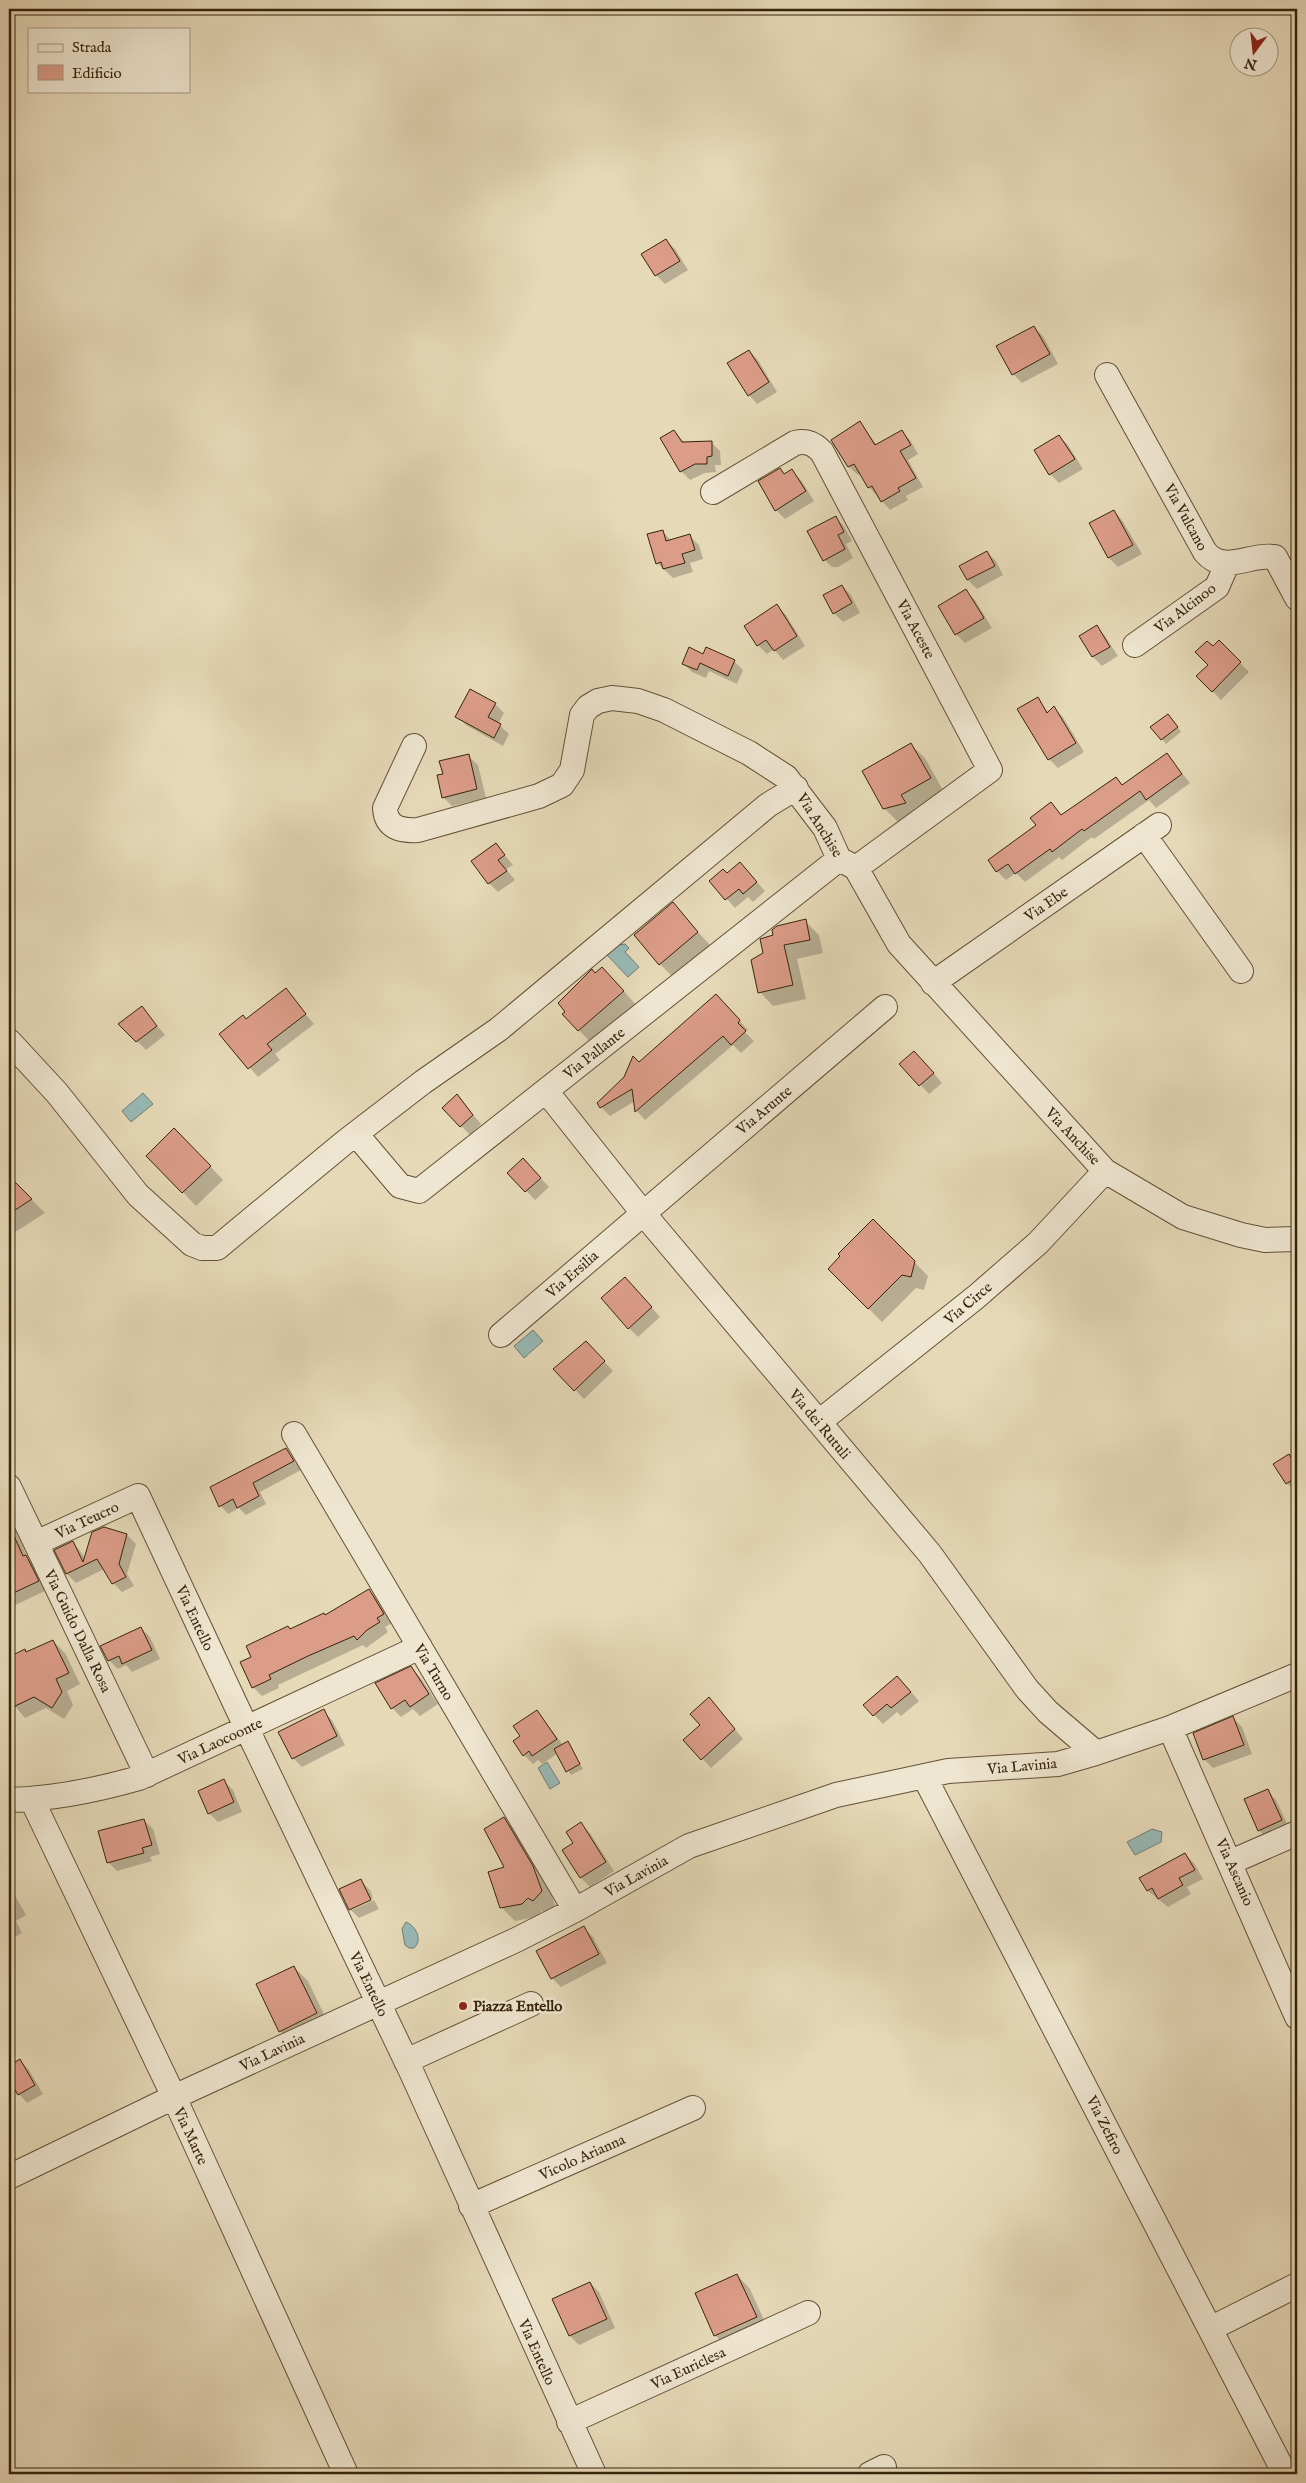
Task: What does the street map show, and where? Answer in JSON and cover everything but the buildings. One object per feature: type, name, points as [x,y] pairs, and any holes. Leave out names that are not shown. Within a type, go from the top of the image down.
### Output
[{"type":"street","name":"Via Vulcano","points":[[1107,375],[1205,552],[1212,560],[1227,564]]},
{"type":"street","name":"Via Aceste","points":[[713,492],[795,443],[809,442],[822,452],[990,770],[847,864]]},
{"type":"street","points":[[1227,564],[1255,557],[1275,557],[1297,598]]},
{"type":"street","name":"Via Alcinoo","points":[[1135,645],[1217,587],[1227,564]]},
{"type":"street","name":"Via Anchise","points":[[414,746],[385,808],[390,824],[405,830],[418,830],[539,796],[562,785],[572,770],[582,715],[588,707],[598,701],[612,698],[638,701],[664,710],[749,753],[786,777],[796,788],[825,828],[898,944],[1106,1171],[1183,1217],[1241,1236],[1265,1240],[1297,1239]]},
{"type":"street","points":[[9,1041],[57,1093],[138,1195],[192,1244],[202,1248],[217,1248],[356,1134],[423,1082],[499,1029],[768,805],[796,788]]},
{"type":"street","name":"Via Ebe","points":[[933,983],[1151,830],[1241,971]]},
{"type":"street","name":"Via Pallante","points":[[356,1134],[400,1186],[419,1191],[546,1091],[847,864]]},
{"type":"street","name":"Via Arunte","points":[[643,1213],[885,1007]]},
{"type":"street","name":"Via dei Rutuli","points":[[546,1091],[643,1213],[930,1554],[1027,1689],[1048,1712],[1096,1753]]},
{"type":"street","name":"Via Circe","points":[[819,1422],[990,1285],[1038,1243],[1106,1171]]},
{"type":"street","name":"Via Ersilia","points":[[501,1335],[643,1213]]},
{"type":"street","name":"Via Turno","points":[[294,1434],[575,1910]]},
{"type":"street","name":"Via Guido Dalla Rosa","points":[[9,1487],[147,1775]]},
{"type":"street","name":"Via Teucro","points":[[36,1543],[138,1496]]},
{"type":"street","name":"Via Entello","points":[[138,1496],[247,1729],[379,2003],[568,2422],[594,2474]]},
{"type":"street","name":"Via Laocoonte","points":[[9,1800],[32,1800],[112,1786],[147,1775],[420,1647]]},
{"type":"street","name":"Via Lavinia","points":[[9,2177],[174,2097],[575,1910],[688,1846],[836,1795],[948,1771],[1058,1764],[1170,1728],[1297,1675]]},
{"type":"street","name":"Via Ascanio","points":[[1170,1728],[1296,2011]]},
{"type":"street","name":"Via Zefiro","points":[[924,1776],[1285,2474]]},
{"type":"street","name":"Via Marte","points":[[32,1800],[174,2097],[346,2474]]},
{"type":"street","points":[[1231,1862],[1297,1833]]},
{"type":"street","points":[[406,2061],[530,2004]]},
{"type":"street","name":"Vicolo Arianna","points":[[471,2206],[693,2108]]},
{"type":"street","points":[[1210,2329],[1297,2285]]},
{"type":"street","name":"Via Euriclesa","points":[[568,2422],[808,2313]]},
{"type":"water","points":[[625,944],[629,948],[625,952],[639,967],[628,977],[607,955],[618,945]]},
{"type":"water","points":[[143,1093],[153,1104],[131,1122],[122,1111]]},
{"type":"water","points":[[533,1330],[543,1341],[524,1358],[514,1346]]},
{"type":"water","points":[[547,1762],[560,1783],[550,1789],[538,1768]]},
{"type":"water","points":[[1152,1829],[1162,1832],[1161,1842],[1135,1855],[1127,1842]]},
{"type":"water","points":[[406,1922],[413,1927],[418,1937],[417,1945],[414,1948],[409,1948],[405,1945],[402,1929]]},
{"type":"place","name":"Piazza Entello","points":[[463,2006]]}]
